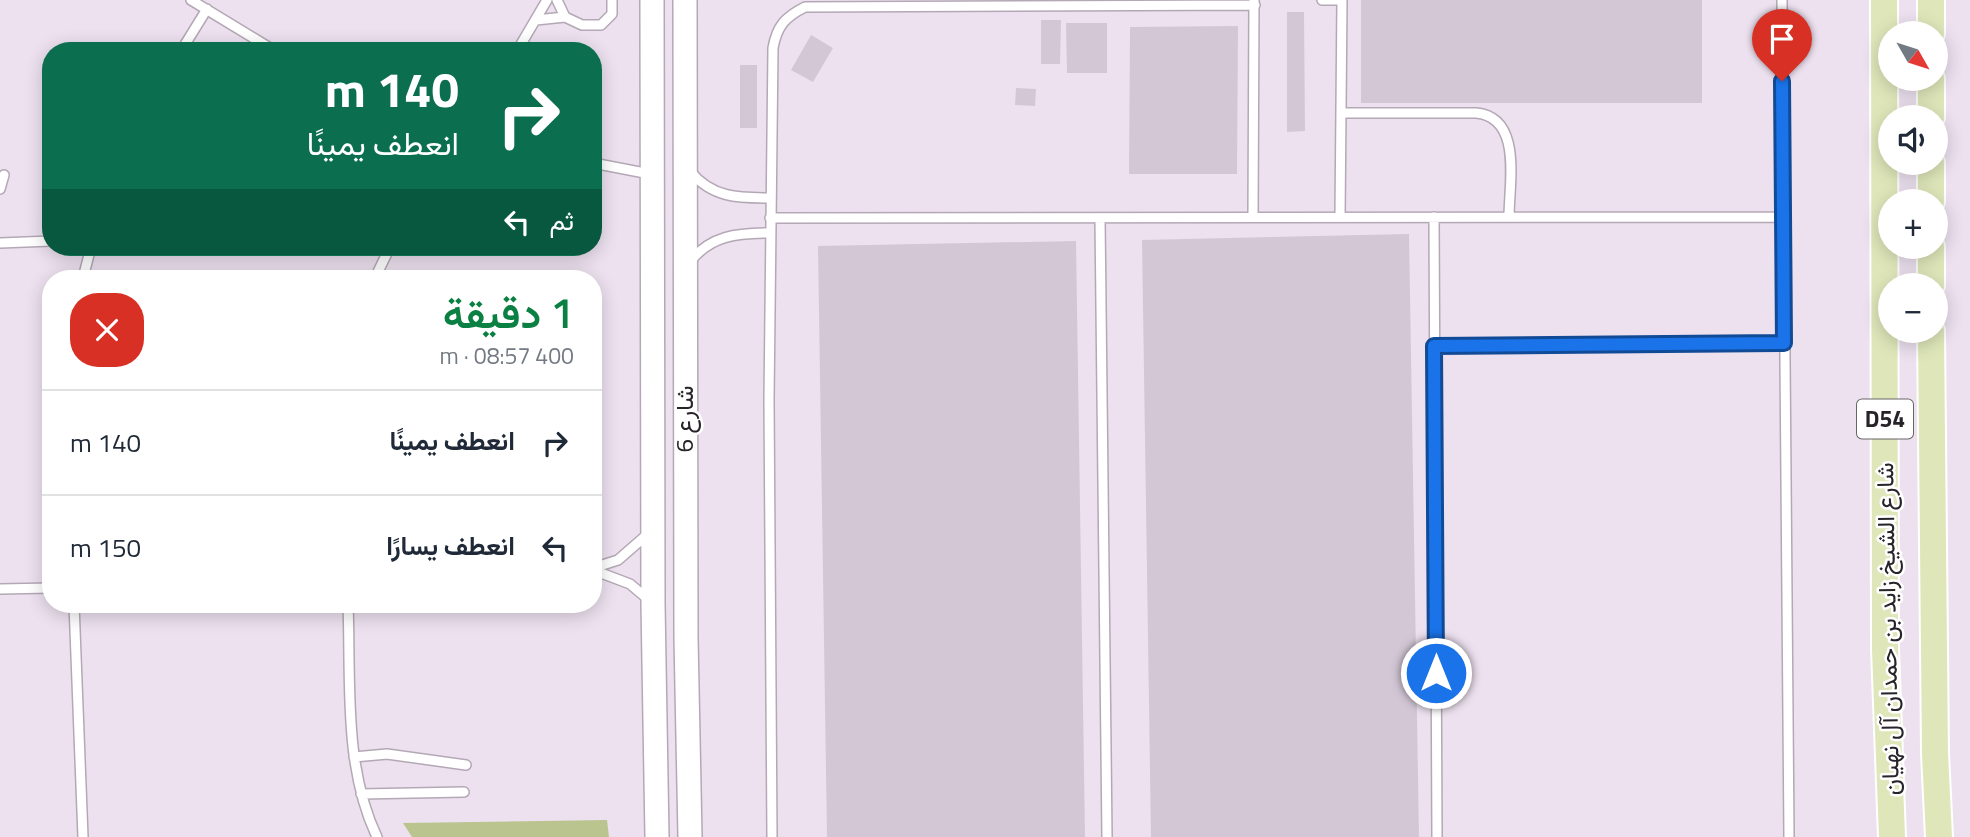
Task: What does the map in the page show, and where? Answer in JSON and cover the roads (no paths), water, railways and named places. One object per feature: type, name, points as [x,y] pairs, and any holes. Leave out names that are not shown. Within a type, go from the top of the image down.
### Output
[{"type":"main road","name":"شارع الشيخ زايد بن حمدان آل نهيان","points":[[1884,0],[1885,649],[1892,837]]},
{"type":"main road","points":[[1931,0],[1931,21]]},
{"type":"main road","name":"شارع الشيخ زايد بن حمدان آل نهيان","points":[[1931,343],[1935,754],[1939,837]]},
{"type":"street","name":"شارع 6","points":[[652,0],[652,528],[657,837]]},
{"type":"street","name":"شارع 6","points":[[689,4],[684,270],[690,837]]},
{"type":"lane","points":[[191,0],[260,42]]},
{"type":"lane","points":[[523,42],[547,0]]},
{"type":"lane","points":[[557,0],[565,17]]},
{"type":"lane","points":[[536,20],[565,17],[582,25],[601,25],[612,14],[612,0]]},
{"type":"lane","points":[[1322,0],[1342,0],[1340,218]]},
{"type":"lane","points":[[1782,0],[1789,837]]},
{"type":"lane","points":[[772,837],[770,218],[773,48],[777,29],[789,15],[805,7],[1254,2],[1253,217]]},
{"type":"lane","points":[[187,42],[207,9]]},
{"type":"lane","points":[[1341,113],[1476,113],[1492,117],[1499,122],[1508,137],[1509,217]]},
{"type":"lane","points":[[685,161],[700,182],[723,195],[771,198]]},
{"type":"lane","points":[[602,165],[652,174]]},
{"type":"lane","points":[[0,189],[4,175]]},
{"type":"lane","points":[[1434,217],[1437,837]]},
{"type":"lane","points":[[770,218],[1782,217]]},
{"type":"lane","points":[[1100,218],[1107,837]]},
{"type":"lane","points":[[684,270],[700,251],[720,238],[735,233],[770,233]]},
{"type":"lane","points":[[0,243],[42,241]]},
{"type":"lane","points":[[1434,346],[1784,343]]},
{"type":"lane","points":[[602,566],[631,552],[652,528]]},
{"type":"lane","points":[[602,573],[630,584],[653,604]]},
{"type":"lane","points":[[0,589],[42,588]]},
{"type":"lane","points":[[74,613],[83,837]]},
{"type":"lane","points":[[348,613],[354,757],[361,794],[377,837]]},
{"type":"lane","points":[[354,757],[387,754],[466,765]]},
{"type":"lane","points":[[361,794],[464,792]]}]
